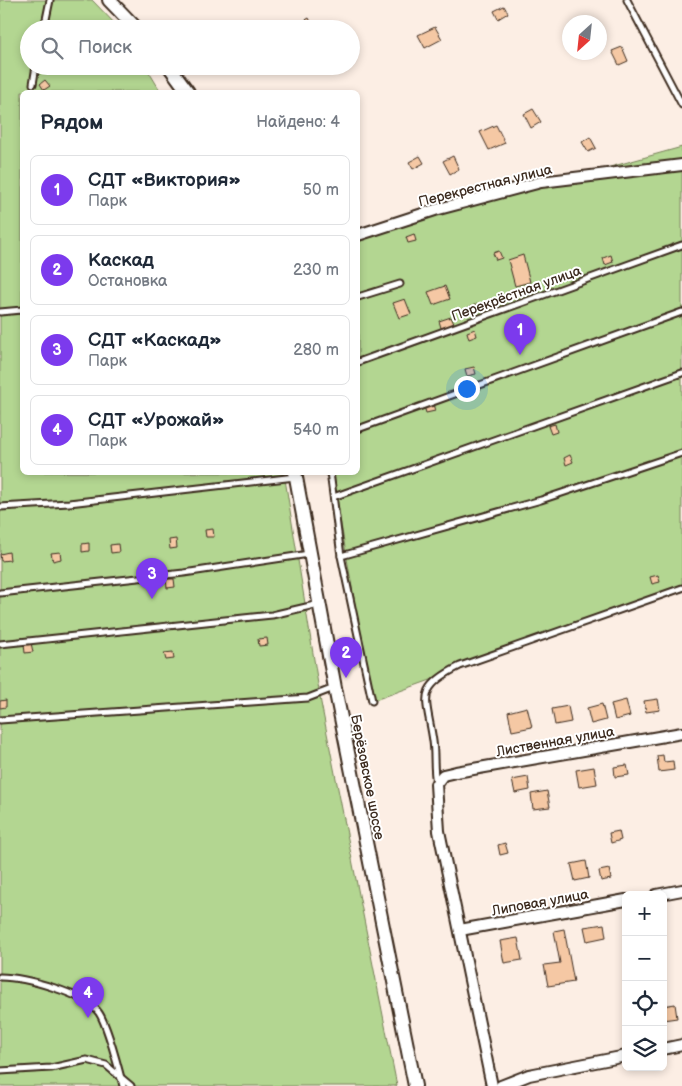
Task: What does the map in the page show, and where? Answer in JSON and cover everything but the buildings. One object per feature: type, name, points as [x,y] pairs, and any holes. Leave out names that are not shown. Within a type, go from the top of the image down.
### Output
[{"type":"street","points":[[109,0],[128,20]]},
{"type":"street","points":[[176,75],[187,90]]},
{"type":"street","name":"Перекрестная улица","points":[[360,234],[435,210],[541,182],[682,165]]},
{"type":"street","name":"Берёзовское шоссе","points":[[295,475],[312,554],[335,688],[415,1086]]},
{"type":"street","name":"Лиственная улица","points":[[436,784],[443,775],[456,772],[682,733]]},
{"type":"street","points":[[436,784],[439,831],[492,1086]]},
{"type":"street","points":[[667,893],[682,890]]},
{"type":"street","name":"Липовая улица","points":[[460,930],[622,901]]},
{"type":"street","points":[[667,1048],[682,1046]]},
{"type":"street","points":[[501,1086],[529,1075],[622,1057]]},
{"type":"lane","points":[[46,20],[50,0]]},
{"type":"lane","points":[[627,0],[682,105]]},
{"type":"lane","points":[[33,84],[34,75]]},
{"type":"lane","name":"Перекрёстная улица","points":[[360,361],[682,245]]},
{"type":"lane","points":[[360,296],[400,284]]},
{"type":"lane","points":[[0,312],[20,310]]},
{"type":"lane","points":[[360,428],[682,312]]},
{"type":"lane","points":[[336,496],[682,373]]},
{"type":"lane","points":[[342,556],[541,500],[682,453]]},
{"type":"lane","points":[[0,507],[70,503],[295,475]]},
{"type":"lane","points":[[330,475],[342,556],[372,701]]},
{"type":"lane","points":[[0,593],[184,572],[312,554]]},
{"type":"lane","points":[[436,784],[432,762],[434,748],[426,702],[427,692],[433,683],[460,666],[682,588]]},
{"type":"lane","points":[[0,644],[272,615],[320,604]]},
{"type":"lane","points":[[0,720],[308,698],[335,688]]},
{"type":"lane","points":[[0,977],[15,977],[88,1002],[99,1013],[123,1086]]},
{"type":"lane","points":[[0,1070],[50,1068],[87,1060],[106,1065],[131,1086]]},
{"type":"green space","points":[[0,0],[92,0],[111,20],[20,20],[20,75],[151,75],[160,90],[20,90],[20,475],[284,475],[321,703],[397,1086],[0,1086]]},
{"type":"green space","points":[[682,147],[682,590],[372,701],[332,475],[360,475],[360,236]]},
{"type":"place","name":"СДТ «Виктория»","points":[[520,355]]},
{"type":"place","name":"СДТ «Каскад»","points":[[152,599]]},
{"type":"place","name":"Каскад","points":[[346,678]]},
{"type":"place","name":"СДТ «Урожай»","points":[[88,1018]]}]
